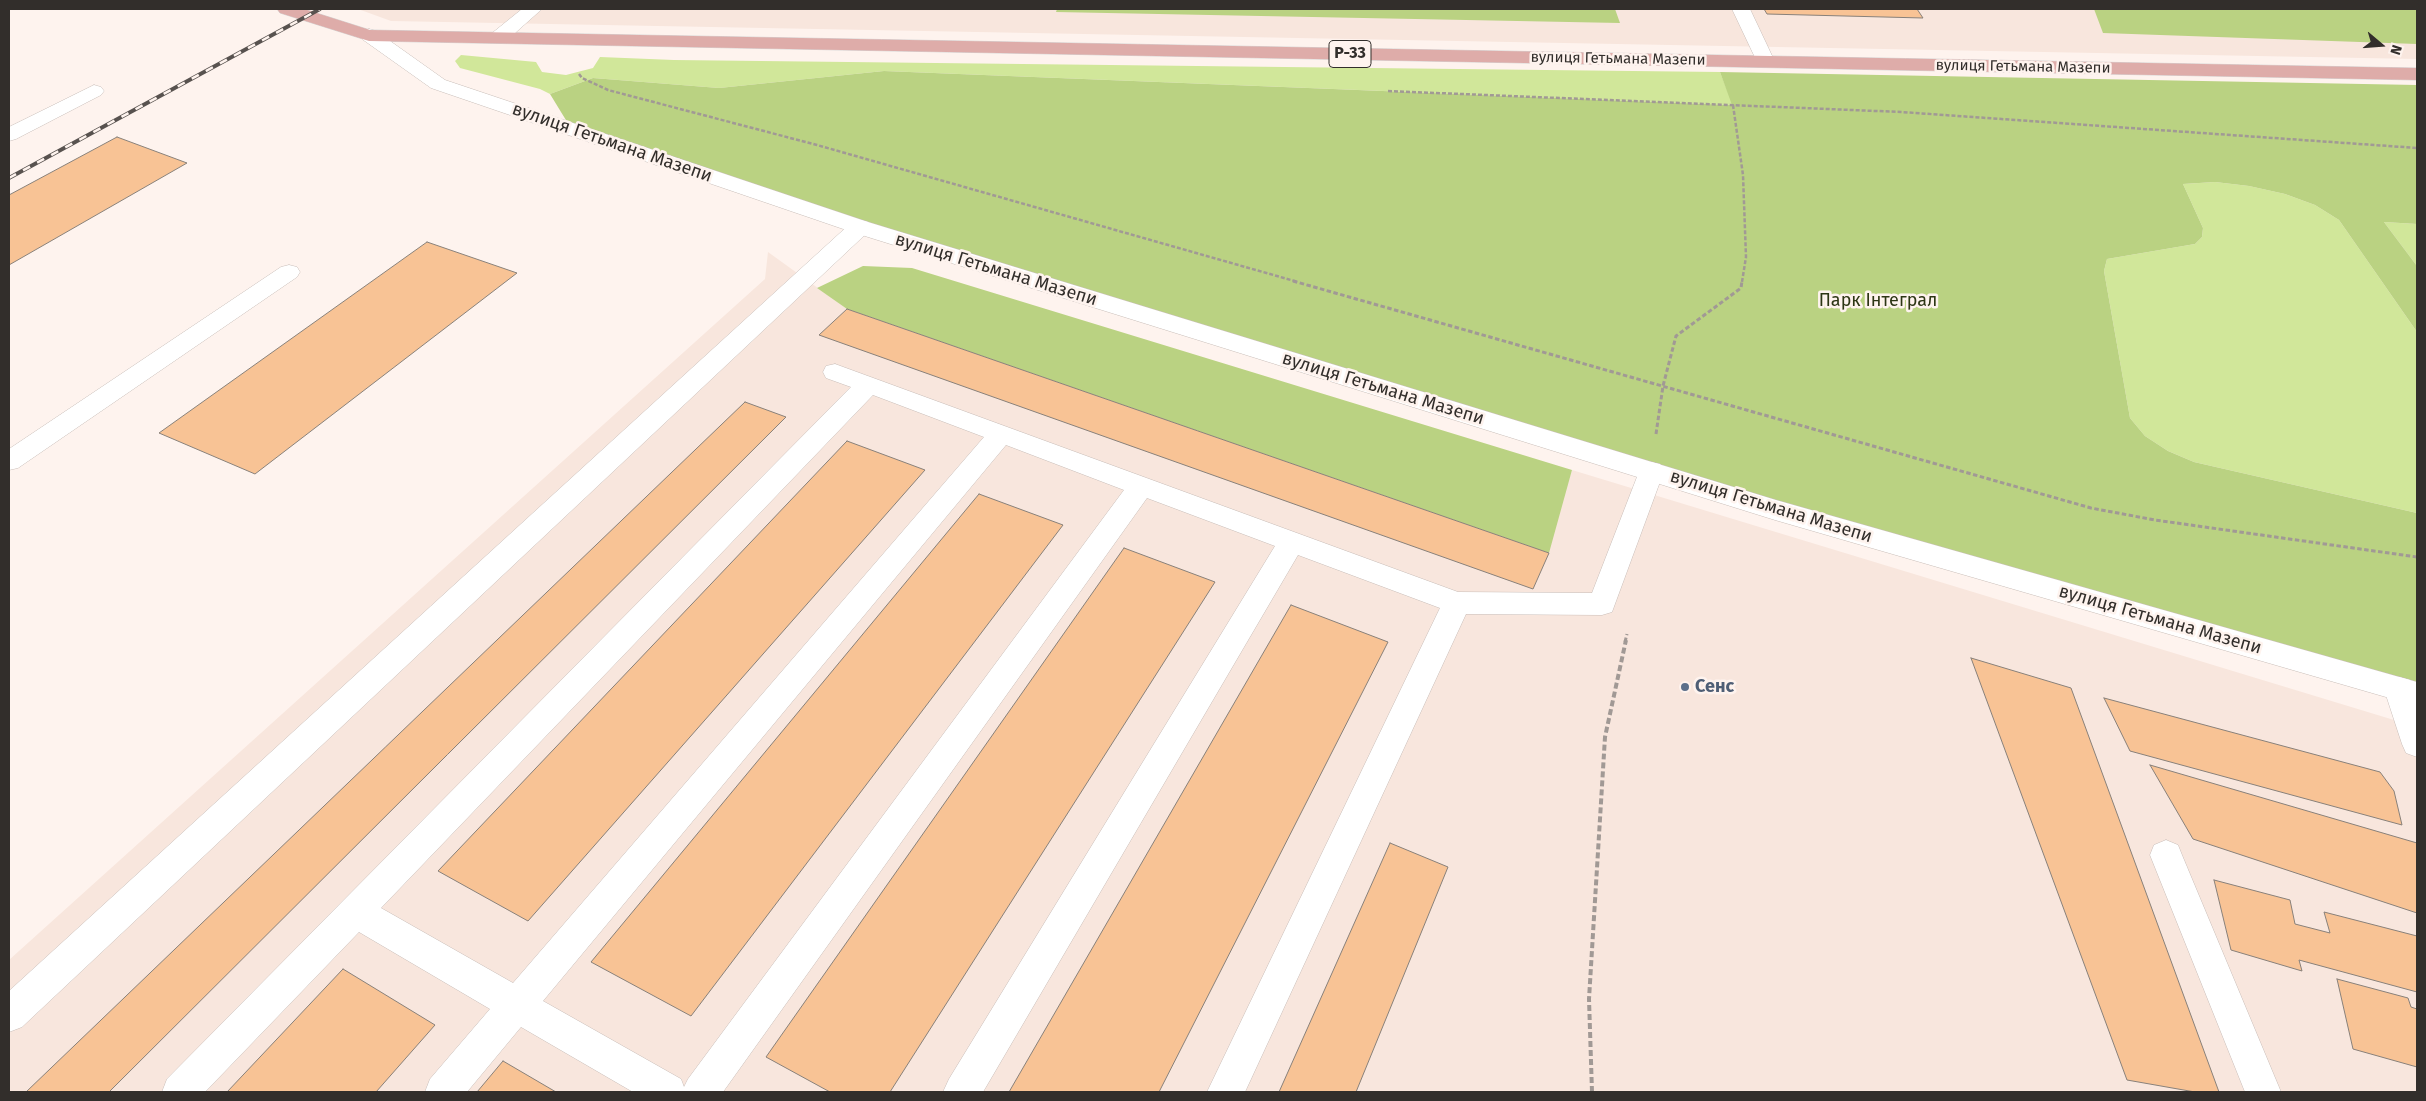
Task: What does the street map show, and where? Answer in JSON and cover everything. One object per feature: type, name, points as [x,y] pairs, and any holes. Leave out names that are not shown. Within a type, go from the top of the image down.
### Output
[{"type":"main road","name":"вулиця Гетьмана Мазепи","points":[[286,9],[369,35],[2417,74]]},
{"type":"street","points":[[498,38],[533,9]]},
{"type":"street","points":[[1741,9],[1766,62]]},
{"type":"street","name":"вулиця Гетьмана Мазепи","points":[[369,35],[438,84],[860,228],[1775,510],[2408,692]]},
{"type":"street","points":[[9,135],[94,91]]},
{"type":"street","points":[[9,1015],[860,228]]},
{"type":"street","points":[[9,461],[289,272]]},
{"type":"street","points":[[835,372],[1457,603],[1602,604],[1651,471]]},
{"type":"street","points":[[180,1092],[868,385]]},
{"type":"street","points":[[443,1092],[1001,434]]},
{"type":"street","points":[[701,1092],[1141,486]]},
{"type":"street","points":[[962,1092],[1292,542]]},
{"type":"street","points":[[1226,1092],[1457,603]]},
{"type":"street","points":[[2408,692],[2417,744]]},
{"type":"street","points":[[2166,854],[2263,1092]]},
{"type":"street","points":[[356,912],[668,1092]]},
{"type":"path","points":[[593,40],[575,67],[582,78],[608,90],[818,145],[2091,508],[2155,520],[2417,557]]},
{"type":"path","points":[[1383,91],[1901,112],[2417,148]]},
{"type":"path","points":[[1651,471],[1663,386],[1676,336],[1741,288],[1746,257],[1743,184],[1733,105]]},
{"type":"path","points":[[1592,1092],[1588,999],[1605,736],[1628,630]]},
{"type":"shaded area","points":[[358,9],[2417,9],[2417,59],[391,21]]},
{"type":"shaded area","points":[[768,252],[847,309],[1546,551],[1572,470],[2417,727],[2417,1092],[9,1092],[9,960],[765,279]]},
{"type":"green space","points":[[1057,9],[1615,9],[1620,23],[1056,12]]},
{"type":"green space","points":[[2094,9],[2417,9],[2417,44],[2103,33]]},
{"type":"green space","points":[[461,55],[536,62],[542,72],[566,75],[593,68],[600,57],[674,60],[1720,72],[1733,105],[884,71],[719,88],[593,78],[550,94],[540,89],[460,68],[455,61]]},
{"type":"green space","name":"Парк Інтеграл","points":[[884,71],[1732,105],[1720,72],[2417,85],[2417,224],[2384,222],[2417,266],[2417,332],[2339,220],[2315,205],[2285,194],[2249,186],[2215,182],[2183,184],[2203,228],[2202,237],[2195,244],[2107,259],[2104,271],[2130,418],[2145,436],[2168,451],[2194,462],[2417,513],[2417,690],[1651,471],[572,130],[550,94],[593,78],[719,88]]},
{"type":"green space","points":[[2215,182],[2249,186],[2285,194],[2315,205],[2339,220],[2417,332],[2417,513],[2194,462],[2168,451],[2145,436],[2130,418],[2104,271],[2107,259],[2195,244],[2202,237],[2203,228],[2183,184]]},
{"type":"green space","points":[[2384,222],[2417,224],[2417,266]]},
{"type":"green space","points":[[863,266],[912,268],[1572,470],[1549,553],[847,309],[817,288]]},
{"type":"building","points":[[1764,9],[1917,9],[1923,18],[1767,14]]},
{"type":"building","points":[[117,137],[187,163],[9,265],[9,195]]},
{"type":"building","points":[[427,242],[517,273],[255,474],[159,433]]},
{"type":"building","points":[[847,309],[1549,553],[1533,589],[819,335]]},
{"type":"building","points":[[745,402],[786,417],[109,1092],[26,1092]]},
{"type":"building","points":[[847,441],[925,470],[528,921],[438,871]]},
{"type":"building","points":[[979,494],[1063,525],[691,1016],[591,962]]},
{"type":"building","points":[[1124,548],[1215,582],[890,1092],[830,1092],[766,1057]]},
{"type":"building","points":[[1291,605],[1388,642],[1159,1092],[1009,1092]]},
{"type":"building","points":[[1971,658],[2071,688],[2219,1092],[2195,1092],[2127,1080]]},
{"type":"building","points":[[2104,698],[2380,772],[2394,791],[2402,825],[2130,751]]},
{"type":"building","points":[[2150,765],[2417,843],[2417,913],[2193,839]]},
{"type":"building","points":[[1390,843],[1448,867],[1356,1092],[1279,1092]]},
{"type":"building","points":[[2214,880],[2290,900],[2295,924],[2330,933],[2324,912],[2417,936],[2417,992],[2299,960],[2302,971],[2231,950]]},
{"type":"building","points":[[343,969],[435,1025],[376,1092],[227,1092]]},
{"type":"building","points":[[2337,979],[2408,998],[2411,1007],[2417,1009],[2417,1067],[2353,1049]]},
{"type":"building","points":[[503,1061],[556,1092],[477,1092]]},
{"type":"railway","points":[[9,178],[320,9]]},
{"type":"place","name":"Сенс","points":[[1685,687]]}]
